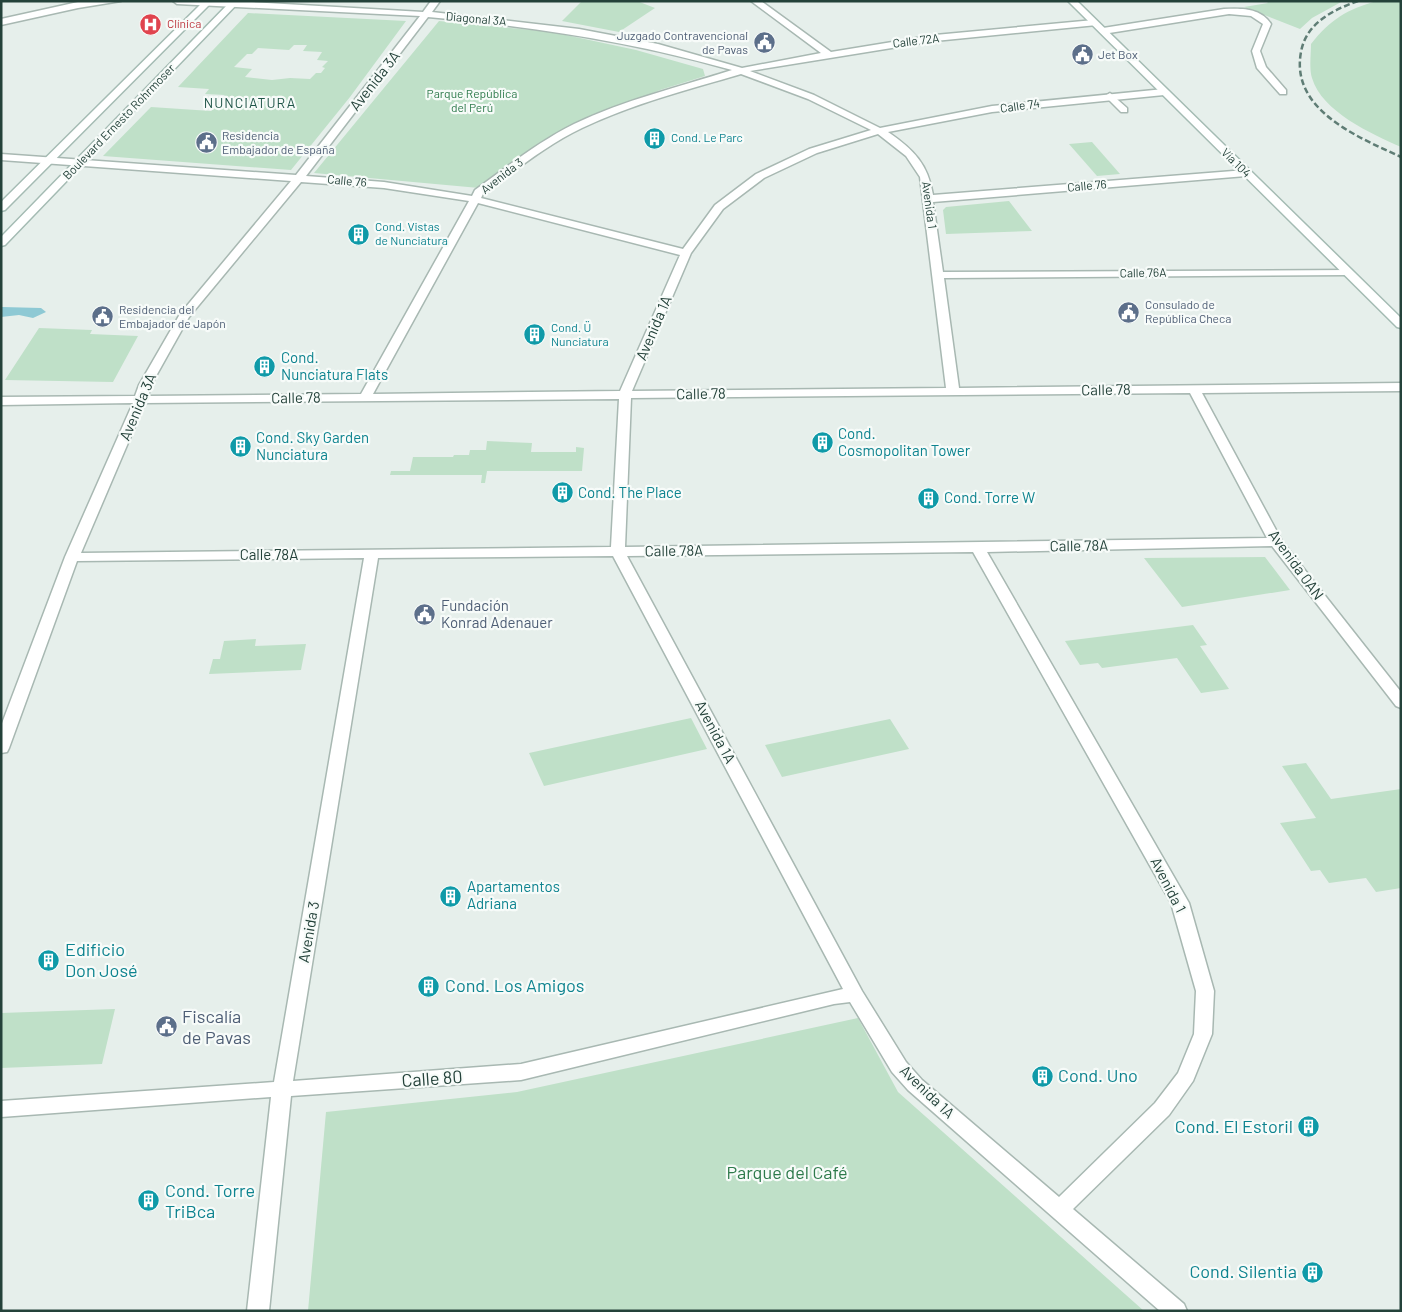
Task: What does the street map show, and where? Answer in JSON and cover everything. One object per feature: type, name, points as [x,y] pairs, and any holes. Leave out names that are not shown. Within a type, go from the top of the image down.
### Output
[{"type":"street","points":[[1,22],[78,5],[117,1]]},
{"type":"street","name":"Diagonal 3A","points":[[177,1],[426,15],[508,22],[607,36],[674,51],[740,70]]},
{"type":"street","name":"Avenida 3A","points":[[1,748],[72,557],[135,416],[145,386],[184,316],[300,177],[436,1]]},
{"type":"street","points":[[755,1],[828,54]]},
{"type":"street","name":"Vía 104","points":[[1072,1],[1347,272],[1396,315],[1401,325]]},
{"type":"street","name":"Boulevard Ernesto Rohrmoser","points":[[1,208],[161,44],[208,2]]},
{"type":"street","name":"Boulevard Ernesto Rohrmoser","points":[[1,243],[235,3]]},
{"type":"street","points":[[1103,32],[1224,12],[1253,14],[1264,18],[1267,24],[1256,51],[1262,68],[1282,92]]},
{"type":"street","name":"Calle 72A","points":[[740,70],[828,54],[953,36],[1094,23]]},
{"type":"street","name":"Avenida 1","points":[[740,70],[800,93],[878,131],[909,152],[925,177],[953,391]]},
{"type":"street","name":"Avenida 3","points":[[365,397],[474,199],[506,170],[546,143],[578,126],[629,104],[740,70]]},
{"type":"street","name":"Calle 74","points":[[878,131],[992,109],[1164,92]]},
{"type":"street","points":[[1110,96],[1124,110]]},
{"type":"street","name":"Avenida 1A","points":[[878,131],[813,151],[760,176],[719,207],[686,253],[625,394],[618,552],[855,995],[904,1073],[1058,1211],[1176,1311]]},
{"type":"street","name":"Calle 76","points":[[1,157],[300,177],[384,185],[474,199],[686,253]]},
{"type":"street","name":"Calle 76","points":[[928,198],[1246,173]]},
{"type":"street","name":"Calle 76A","points":[[938,275],[1347,272]]},
{"type":"street","name":"Calle 78","points":[[1,400],[1401,387]]},
{"type":"street","name":"Avenida 0AN","points":[[1194,389],[1276,542],[1401,703]]},
{"type":"street","name":"Calle 78A","points":[[72,557],[978,548],[1276,542]]},
{"type":"street","name":"Avenida 1","points":[[978,548],[1180,903],[1205,991],[1203,1034],[1186,1076],[1162,1109],[1058,1211]]},
{"type":"street","name":"Avenida 3","points":[[258,1311],[282,1090],[372,554]]},
{"type":"street","name":"Calle 80","points":[[1,1109],[521,1072],[834,997],[855,995]]},
{"type":"green space","points":[[582,1],[637,1],[655,8],[619,32],[562,21]]},
{"type":"green space","points":[[1266,1],[1343,1],[1312,18],[1300,29],[1244,7],[1268,3]]},
{"type":"green space","points":[[1377,1],[1401,1],[1401,147],[1376,136],[1337,111],[1318,90],[1311,74],[1311,44],[1325,28],[1340,16]]},
{"type":"green space","points":[[248,13],[406,21],[350,97],[291,170],[103,156],[151,107],[211,111],[225,95],[205,94],[209,89],[178,87]],"holes":[[[294,45],[307,45],[303,51],[322,52],[317,60],[328,61],[322,67],[325,68],[321,73],[316,73],[310,79],[290,78],[272,80],[245,77],[252,69],[234,67],[247,54],[252,54],[258,48],[289,50]]]},
{"type":"green space","name":"Parque República del Perú","points":[[439,21],[552,32],[636,50],[703,69],[705,76],[660,90],[573,126],[479,188],[314,173]]},
{"type":"green space","points":[[1092,142],[1120,174],[1097,176],[1069,144]]},
{"type":"green space","points":[[1009,201],[1032,231],[946,234],[943,210],[946,207]]},
{"type":"green space","points":[[39,328],[92,330],[90,334],[138,336],[113,382],[5,380]]},
{"type":"green space","points":[[487,441],[532,443],[531,452],[576,452],[576,447],[584,448],[582,471],[487,471],[485,483],[481,483],[482,475],[390,475],[391,471],[410,471],[413,457],[469,455],[470,450],[486,450]]},
{"type":"green space","points":[[1265,557],[1290,590],[1182,607],[1144,558]]},
{"type":"green space","points":[[1193,625],[1207,645],[1200,646],[1229,689],[1201,693],[1177,658],[1102,668],[1098,663],[1080,665],[1065,641]]},
{"type":"green space","points":[[256,639],[255,646],[306,644],[301,670],[209,674],[213,659],[220,659],[224,641]]},
{"type":"green space","points":[[691,718],[707,749],[544,786],[529,753]]},
{"type":"green space","points":[[890,719],[909,749],[782,777],[765,745]]},
{"type":"green space","points":[[1306,763],[1331,799],[1401,789],[1401,888],[1376,892],[1366,878],[1329,883],[1320,870],[1311,871],[1280,823],[1316,818],[1282,766]]},
{"type":"green space","points":[[115,1009],[102,1064],[1,1068],[1,1013]]},
{"type":"green space","name":"Parque del Café","points":[[858,1018],[898,1092],[1144,1311],[308,1311],[326,1112],[517,1092]]},
{"type":"water","points":[[2,307],[41,308],[46,312],[33,318],[19,315],[1,317]]},
{"type":"railway","points":[[1358,1],[1330,13],[1308,33],[1301,52],[1300,72],[1306,90],[1316,105],[1331,119],[1366,140],[1401,157]]},
{"type":"place","name":"Clínica","points":[[151,24]]},
{"type":"place","name":"Juzgado Contravencional de Pavas","points":[[764,43]]},
{"type":"place","name":"Jet Box","points":[[1082,55]]},
{"type":"place","name":"Cond. Le Parc","points":[[655,138]]},
{"type":"place","name":"Residencia Embajador de España","points":[[206,143]]},
{"type":"place","name":"Cond. Vistas de Nunciatura","points":[[359,234]]},
{"type":"place","name":"Consulado de República Checa","points":[[1129,312]]},
{"type":"place","name":"Residencia del Embajador de Japón","points":[[103,317]]},
{"type":"place","name":"Cond. Ü Nunciatura","points":[[535,335]]},
{"type":"place","name":"Cond. Nunciatura Flats","points":[[265,367]]},
{"type":"place","name":"Cond. Cosmopolitan Tower","points":[[822,443]]},
{"type":"place","name":"Cond. Sky Garden Nunciatura","points":[[240,447]]},
{"type":"place","name":"Cond. The Place","points":[[562,493]]},
{"type":"place","name":"Cond. Torre W","points":[[928,498]]},
{"type":"place","name":"Fundación Konrad Adenauer","points":[[425,615]]},
{"type":"place","name":"Apartamentos Adriana","points":[[451,896]]},
{"type":"place","name":"Edificio Don José","points":[[49,960]]},
{"type":"place","name":"Cond. Los Amigos","points":[[429,986]]},
{"type":"place","name":"Fiscalía de Pavas","points":[[166,1027]]},
{"type":"place","name":"Cond. Uno","points":[[1042,1076]]},
{"type":"place","name":"Cond. El Estoril","points":[[1309,1127]]},
{"type":"place","name":"Cond. Torre TriBca","points":[[149,1201]]},
{"type":"place","name":"Cond. Silentia","points":[[1313,1272]]},
{"type":"district","name":"NUNCIATURA","points":[[250,103]]}]
